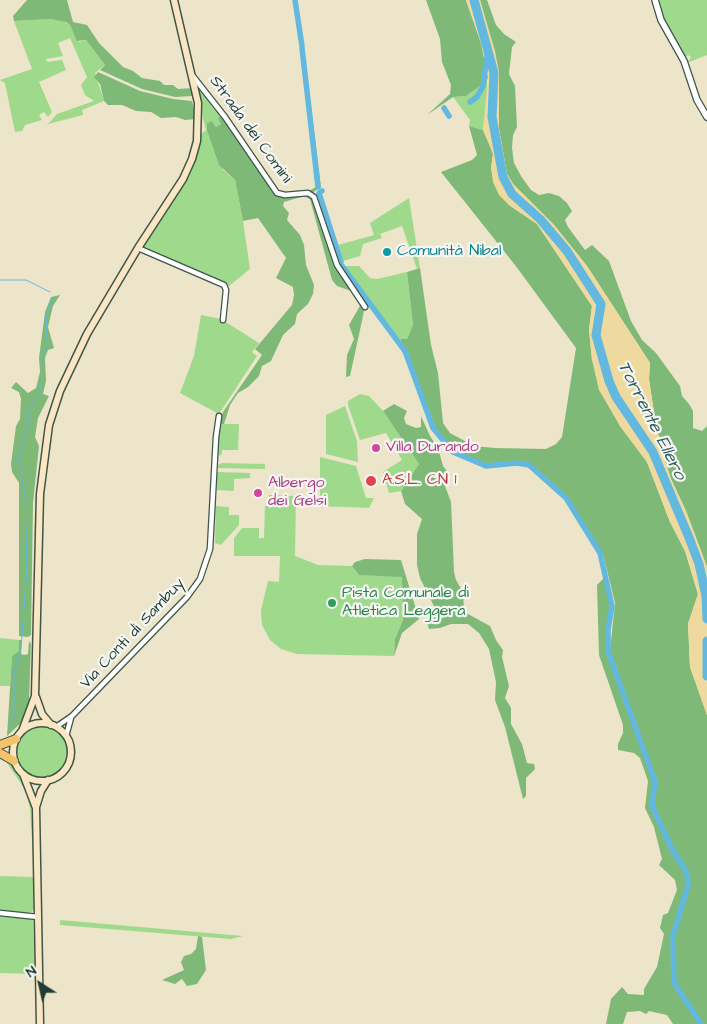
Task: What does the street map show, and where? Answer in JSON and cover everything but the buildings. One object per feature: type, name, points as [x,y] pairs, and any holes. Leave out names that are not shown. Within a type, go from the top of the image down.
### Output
[{"type":"highway","points":[[0,745],[16,739]]},
{"type":"highway","points":[[0,753],[14,761]]},
{"type":"main road","points":[[36,808],[23,774],[14,761],[14,747],[35,696],[40,494],[49,425],[60,391],[87,334],[138,248],[183,179],[192,159],[197,141],[199,111],[174,0]]},
{"type":"main road","points":[[23,774],[37,781],[48,780],[63,772],[68,764],[70,747],[66,736],[42,714],[35,696]]},
{"type":"main road","points":[[22,731],[34,724],[54,726]]},
{"type":"main road","points":[[40,1024],[36,808],[41,790],[48,780]]},
{"type":"street","points":[[655,0],[662,23],[684,61],[697,100],[707,117]]},
{"type":"street","name":"Strada dei Comini","points":[[192,75],[222,114],[275,191],[285,195],[308,193],[314,197],[337,265],[365,307]]},
{"type":"street","points":[[138,248],[174,266],[224,285],[226,290],[223,320]]},
{"type":"street","name":"Via Conti di Sambuy","points":[[54,726],[72,716],[191,593],[200,579],[210,549],[216,437],[220,416]]},
{"type":"street","name":"Via Conti di Sambuy","points":[[66,736],[72,716]]},
{"type":"street","points":[[0,912],[38,917]]},
{"type":"green space","points":[[27,0],[67,0],[73,22],[87,25],[99,43],[123,67],[133,71],[142,78],[160,81],[164,85],[173,85],[178,89],[192,88],[192,96],[175,97],[142,89],[100,70],[105,65],[86,40],[77,41],[70,25],[66,22],[51,19],[14,21],[13,16]]},
{"type":"green space","points":[[426,0],[466,0],[481,43],[488,77],[487,81],[466,96],[453,97],[427,115],[450,94],[451,85],[442,62],[440,39]]},
{"type":"green space","points":[[480,0],[487,0],[496,25],[504,34],[516,42],[512,47],[509,74],[515,86],[517,127],[513,135],[514,163],[531,190],[539,195],[549,193],[559,196],[567,203],[572,211],[565,220],[568,227],[585,250],[592,245],[609,261],[631,321],[642,340],[656,353],[680,386],[682,396],[693,411],[693,428],[702,431],[707,426],[707,567],[686,511],[671,479],[665,461],[664,445],[654,427],[654,412],[649,379],[650,363],[587,266],[554,225],[513,184],[507,174],[499,129],[499,72]]},
{"type":"green space","points":[[657,0],[707,0],[707,55],[687,63],[691,57],[688,55],[684,58],[666,27]]},
{"type":"green space","points":[[62,20],[70,25],[79,42],[86,40],[105,65],[95,73],[104,101],[82,110],[83,115],[48,124],[57,114],[94,101],[85,95],[81,85],[87,77],[70,38],[58,43],[63,56],[46,59],[47,62],[62,60],[66,70],[39,82],[52,112],[48,117],[44,112],[39,115],[42,120],[25,125],[22,131],[15,132],[5,83],[0,80],[32,69],[14,21]]},
{"type":"green space","points":[[304,48],[321,187],[312,193],[309,191],[316,187],[300,50]]},
{"type":"green space","points":[[98,72],[140,91],[173,99],[192,101],[196,119],[161,118],[151,112],[136,111],[122,105],[108,105],[104,101],[100,84],[94,77]]},
{"type":"green space","points":[[487,81],[487,103],[483,130],[469,126],[470,120],[453,97],[466,96]]},
{"type":"green space","points":[[198,85],[213,108],[222,116],[221,124],[216,127],[212,121],[207,123],[223,170],[235,180],[243,221],[250,269],[229,286],[142,247],[188,178],[196,159],[201,134],[206,130]]},
{"type":"green space","points":[[222,116],[275,193],[280,196],[306,194],[312,197],[334,265],[351,291],[337,286],[332,280],[310,199],[304,196],[284,202],[283,206],[289,213],[287,220],[300,235],[304,245],[306,265],[314,285],[313,294],[308,304],[297,314],[295,324],[283,335],[271,361],[262,366],[259,376],[248,387],[238,393],[230,405],[224,424],[219,424],[223,412],[262,355],[255,349],[292,305],[294,295],[293,287],[276,278],[286,258],[258,218],[243,221],[235,180],[219,165],[207,130],[207,123],[212,121],[216,127],[221,124],[218,118]]},
{"type":"green space","points":[[469,126],[483,130],[493,154],[491,168],[509,205],[537,224],[592,306],[589,330],[592,360],[620,426],[647,462],[670,522],[685,551],[698,594],[688,624],[690,667],[707,715],[707,1024],[702,1024],[675,982],[674,935],[689,887],[688,872],[674,851],[654,807],[656,780],[610,650],[615,603],[603,554],[565,494],[532,465],[519,461],[487,464],[454,450],[436,429],[407,351],[400,339],[407,339],[413,325],[407,272],[420,268],[431,345],[438,373],[443,423],[450,433],[474,446],[495,448],[546,449],[556,444],[562,437],[576,348],[515,265],[441,172],[472,160],[477,155]]},
{"type":"green space","points":[[409,198],[420,268],[417,269],[402,226],[380,234],[382,238],[363,244],[360,256],[343,261],[338,245],[374,235],[370,223]]},
{"type":"green space","points":[[345,266],[359,266],[370,278],[377,279],[407,272],[413,325],[407,339],[400,339],[396,335]]},
{"type":"green space","points":[[60,295],[53,306],[48,327],[54,348],[48,350],[45,358],[46,381],[43,394],[49,396],[38,418],[35,437],[39,446],[33,503],[31,635],[28,637],[19,636],[19,483],[12,472],[11,464],[16,426],[20,419],[21,399],[19,392],[11,388],[16,382],[28,393],[36,388],[40,372],[39,358],[45,312],[51,297]]},
{"type":"green space","points":[[361,304],[364,310],[363,316],[350,376],[346,377],[347,355],[354,339],[349,325]]},
{"type":"green space","points":[[201,315],[221,319],[259,343],[252,352],[257,356],[219,414],[180,393],[194,356]]},
{"type":"green space","points":[[360,394],[369,396],[383,411],[419,464],[401,491],[389,493],[383,472],[402,460],[386,433],[360,440],[348,401]]},
{"type":"green space","points":[[394,404],[407,411],[404,418],[406,424],[416,428],[421,427],[421,416],[438,448],[443,466],[450,475],[445,486],[451,502],[454,572],[463,592],[464,610],[490,626],[503,650],[502,657],[509,686],[505,698],[511,708],[511,724],[522,744],[527,763],[534,764],[535,769],[526,778],[526,796],[523,799],[505,727],[495,700],[496,682],[489,649],[479,633],[468,624],[451,624],[429,629],[427,623],[438,614],[420,578],[417,565],[417,534],[422,519],[405,504],[401,491],[419,464],[383,411]]},
{"type":"green space","points":[[345,406],[357,441],[358,462],[326,454],[326,415]]},
{"type":"green space","points":[[219,424],[239,424],[238,450],[222,450],[222,454],[217,457]]},
{"type":"green space","points":[[320,457],[356,466],[366,498],[374,498],[369,508],[320,506]]},
{"type":"green space","points":[[222,463],[265,464],[265,469],[218,468],[218,465]]},
{"type":"green space","points":[[217,472],[250,473],[250,478],[234,479],[234,491],[217,490]]},
{"type":"green space","name":"Pista Comunale di Atletica Leggera","points":[[269,495],[296,496],[295,556],[318,565],[352,566],[359,575],[402,576],[403,620],[395,639],[394,656],[297,654],[281,649],[270,640],[262,625],[261,610],[268,581],[279,582],[280,556],[234,556],[234,538],[242,528],[259,528],[259,538],[264,538],[265,506],[269,506]]},
{"type":"green space","points":[[216,506],[229,507],[229,515],[239,515],[239,525],[221,545],[215,543]]},
{"type":"green space","points":[[365,559],[401,560],[419,619],[402,633],[394,656],[395,639],[403,620],[402,577],[359,575],[352,566],[355,562]]},
{"type":"green space","points":[[605,577],[610,608],[606,630],[607,654],[653,781],[652,808],[672,852],[686,874],[687,886],[672,936],[673,982],[700,1024],[673,1024],[667,1015],[649,1011],[646,1014],[640,1011],[627,1012],[623,1024],[606,1024],[611,999],[622,987],[628,994],[644,995],[644,989],[657,967],[664,934],[660,928],[663,915],[668,913],[677,890],[675,880],[659,865],[662,859],[654,827],[645,808],[648,781],[640,758],[634,753],[618,750],[618,744],[623,733],[623,725],[599,655],[597,585]]},
{"type":"green space","points":[[0,638],[19,640],[19,651],[12,656],[10,686],[0,686]]},
{"type":"green space","points":[[19,640],[22,640],[21,654],[24,655],[28,654],[29,641],[31,644],[29,701],[23,721],[7,736],[12,656],[19,651]]},
{"type":"green space","points":[[42,727],[52,729],[60,734],[65,742],[67,752],[65,762],[60,770],[52,775],[42,777],[32,775],[24,770],[19,762],[17,752],[19,742],[24,734],[32,729]]},
{"type":"green space","points":[[5,760],[10,762],[23,781],[31,802],[34,871],[30,809],[26,791]]},
{"type":"green space","points":[[0,876],[34,877],[34,908],[32,912],[22,914],[0,911]]},
{"type":"green space","points":[[0,915],[29,918],[33,921],[35,972],[33,974],[0,973]]},
{"type":"green space","points":[[60,920],[243,936],[231,939],[60,925]]},
{"type":"green space","points":[[198,936],[202,937],[206,970],[197,984],[187,986],[182,979],[175,984],[162,980],[184,970],[181,962],[184,956],[191,954],[196,949]]},
{"type":"sand","points":[[466,0],[480,0],[495,51],[499,72],[499,129],[507,174],[513,184],[554,225],[587,266],[650,363],[649,379],[654,427],[664,445],[665,461],[671,479],[686,511],[707,567],[707,715],[690,667],[688,624],[698,594],[685,551],[670,522],[647,462],[620,426],[599,390],[592,360],[589,330],[592,306],[537,224],[509,205],[499,195],[493,182],[491,168],[493,154],[483,130],[488,77],[481,43]]},
{"type":"waterway","points":[[295,0],[302,46]]},
{"type":"waterway","name":"Torrente Ellero","points":[[474,0],[494,73],[492,117],[503,177],[512,194],[540,219],[567,251],[601,304],[596,335],[609,381],[616,397],[653,452],[690,540],[699,564],[706,596],[707,619]]},
{"type":"waterway","points":[[302,48],[318,187]]},
{"type":"waterway","points":[[470,102],[477,97],[483,86],[488,49]]},
{"type":"waterway","points":[[444,108],[449,116]]},
{"type":"waterway","points":[[322,191],[319,193],[341,262]]},
{"type":"waterway","points":[[342,266],[405,351],[433,428],[453,452],[486,466],[517,463],[529,465],[566,498],[600,553],[612,606],[608,630],[608,651],[640,740]]},
{"type":"waterway","points":[[0,280],[26,280],[50,292]]},
{"type":"waterway","points":[[10,726],[14,712],[14,673],[21,648],[27,570],[25,493],[18,457],[29,424],[29,411],[41,387],[42,355],[48,343],[46,333],[47,314],[52,298]]},
{"type":"waterway","name":"Torrente Ellero","points":[[707,641],[707,676]]},
{"type":"waterway","points":[[641,743],[655,781],[652,806],[673,851],[687,873],[688,886],[673,935],[674,983],[701,1024]]},
{"type":"place","name":"Comunità Nibal","points":[[387,252]]},
{"type":"place","name":"Villa Durando","points":[[376,448]]},
{"type":"place","name":"A.S.L. CN 1","points":[[371,481]]},
{"type":"place","name":"Albergo dei Gelsi","points":[[258,493]]},
{"type":"place","name":"Pista Comunale di Atletica Leggera","points":[[332,603]]}]
